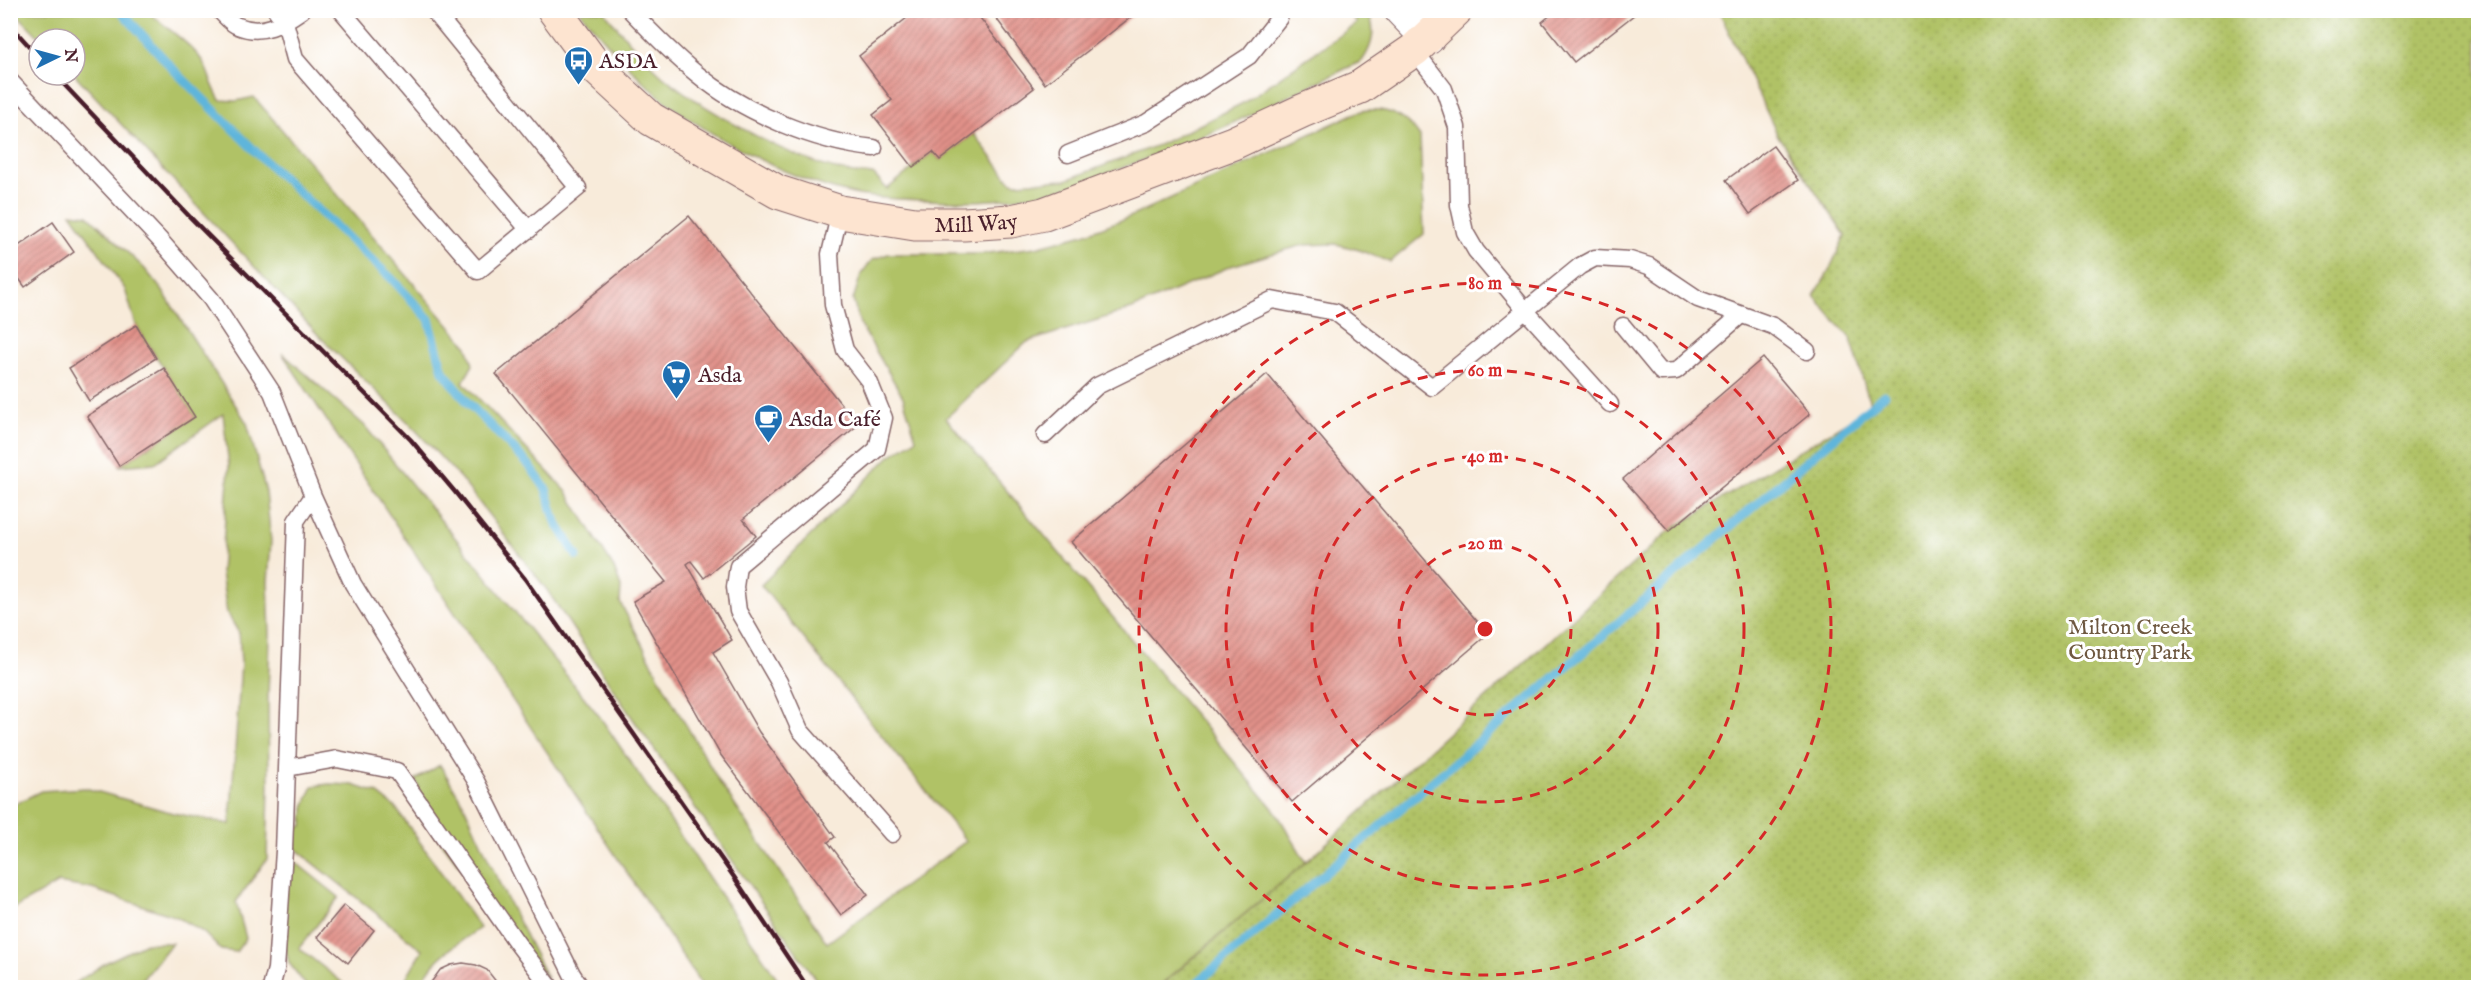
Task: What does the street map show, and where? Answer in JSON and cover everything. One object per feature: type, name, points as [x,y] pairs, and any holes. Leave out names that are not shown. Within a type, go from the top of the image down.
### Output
[{"type":"street","name":"Mill Way","points":[[554,10],[599,71],[651,119],[778,192],[840,212],[915,224],[987,222],[1044,214],[1233,143],[1360,87],[1421,44],[1456,10]]},
{"type":"street","points":[[1401,10],[1421,44]]},
{"type":"lane","points":[[219,10],[237,26],[263,30],[280,16],[302,10]]},
{"type":"lane","points":[[342,10],[529,230]]},
{"type":"lane","points":[[280,16],[296,59],[478,271],[578,188],[433,10]]},
{"type":"lane","points":[[630,10],[697,75],[737,101],[804,134],[847,145],[874,148]]},
{"type":"lane","points":[[1068,154],[1146,123],[1249,56],[1279,18],[1281,10]]},
{"type":"lane","points":[[1421,44],[1444,89],[1457,127],[1459,205],[1465,231],[1476,251],[1526,311],[1610,404]]},
{"type":"lane","points":[[10,81],[159,239],[211,299],[272,392],[313,496],[352,584],[476,781],[572,974],[581,987]]},
{"type":"lane","points":[[840,212],[830,254],[833,305],[845,350],[869,381],[884,418],[877,449],[738,566],[735,587],[738,611],[779,682],[800,730],[892,834]]},
{"type":"lane","points":[[1045,435],[1097,386],[1272,300],[1335,312],[1432,387],[1580,266],[1595,258],[1630,260],[1649,267],[1698,299],[1773,326],[1807,351]]},
{"type":"lane","points":[[1623,326],[1661,372],[1669,373],[1676,371],[1741,315]]},
{"type":"lane","points":[[271,987],[276,969],[287,768],[296,521],[313,496]]},
{"type":"lane","points":[[287,768],[337,759],[397,771],[517,943],[551,987]]},
{"type":"green space","points":[[14,11],[148,11],[198,55],[220,100],[236,101],[254,97],[467,346],[473,365],[463,382],[567,492],[614,568],[621,587],[620,602],[672,701],[720,783],[827,943],[966,841],[761,585],[890,456],[916,439],[903,397],[860,324],[853,300],[861,274],[872,260],[888,254],[981,254],[1036,247],[1084,234],[1132,216],[1358,112],[1385,111],[1401,118],[1420,137],[1424,234],[1390,262],[1336,244],[1303,245],[1231,266],[1132,309],[1027,342],[946,418],[1276,812],[1306,862],[1158,987],[821,987],[633,719],[547,590],[461,479],[409,423],[320,337],[86,87],[87,27],[29,27]]},
{"type":"green space","points":[[579,11],[604,11],[639,53],[663,76],[733,123],[763,140],[823,165],[850,172],[873,174],[887,189],[933,152],[940,160],[974,134],[1010,181],[1015,183],[1066,180],[1161,144],[1243,103],[1357,23],[1348,11],[1367,11],[1373,30],[1369,49],[1362,61],[1171,149],[1085,182],[1053,191],[999,200],[944,201],[895,199],[845,192],[795,175],[742,150],[691,120],[650,88]]},
{"type":"green space","name":"Milton Creek Country Park","points":[[1719,11],[2478,11],[2478,987],[1158,988],[1306,862],[1669,531],[1871,407],[1851,339],[1814,296],[1828,273],[1845,235],[1778,136]]},
{"type":"green space","points":[[71,213],[88,215],[144,268],[162,290],[247,423],[266,492],[271,541],[268,582],[270,634],[267,859],[236,902],[246,938],[236,952],[221,950],[203,932],[177,917],[92,889],[58,883],[11,910],[11,806],[41,791],[85,788],[173,813],[230,824],[241,663],[239,633],[227,613],[221,572],[229,467],[223,414],[155,463],[119,466],[195,417],[136,325],[125,289]]},
{"type":"green space","points":[[282,353],[364,425],[600,717],[783,987],[703,987]]},
{"type":"green space","points":[[440,765],[463,803],[503,891],[548,980],[406,796],[419,786],[415,780]]},
{"type":"green space","points":[[353,785],[377,793],[396,808],[480,928],[437,961],[425,977],[421,987],[401,987],[422,950],[291,845],[290,828],[303,826],[304,807],[313,786]]},
{"type":"green space","points":[[284,853],[339,897],[299,948],[348,987],[307,987],[289,963],[283,938]]},
{"type":"green space","points":[[146,943],[172,943],[136,987],[69,987],[107,962]]},
{"type":"building","points":[[917,10],[974,10],[1034,88],[940,160],[933,152],[913,167],[873,115],[892,100],[859,56]]},
{"type":"building","points":[[990,10],[1140,10],[1045,84]]},
{"type":"building","points":[[1557,10],[1633,10],[1635,14],[1574,62],[1542,22]]},
{"type":"building","points":[[1773,146],[1798,180],[1750,214],[1726,180]]},
{"type":"building","name":"Asda","points":[[689,216],[858,425],[743,519],[756,536],[704,578],[691,561],[687,564],[732,640],[713,652],[759,732],[835,837],[828,842],[868,895],[841,915],[720,754],[633,601],[666,582],[496,374]]},
{"type":"building","points":[[53,222],[74,252],[25,287],[10,266],[10,252]]},
{"type":"building","points":[[136,325],[156,358],[89,401],[69,368]]},
{"type":"building","points":[[1763,358],[1810,414],[1669,531],[1623,479]]},
{"type":"building","points":[[164,368],[195,417],[119,466],[87,416]]},
{"type":"building","points":[[1267,374],[1488,634],[1292,802],[1071,542]]},
{"type":"building","points":[[344,905],[374,930],[348,963],[317,937]]},
{"type":"building","points":[[463,963],[487,970],[501,988],[427,988],[440,970]]},
{"type":"waterway","points":[[120,10],[173,69],[264,160],[391,278],[429,319],[443,371],[468,403],[529,465],[546,489],[556,522],[577,556]]},
{"type":"waterway","points":[[1191,988],[1884,395]]},
{"type":"railway","points":[[10,25],[27,44]]},
{"type":"railway","points":[[66,87],[189,216],[411,440],[455,492],[525,579],[734,877],[808,988]]},
{"type":"place","name":"ASDA","points":[[578,86]]},
{"type":"place","name":"Asda","points":[[677,400]]},
{"type":"place","name":"Asda Café","points":[[768,444]]}]
